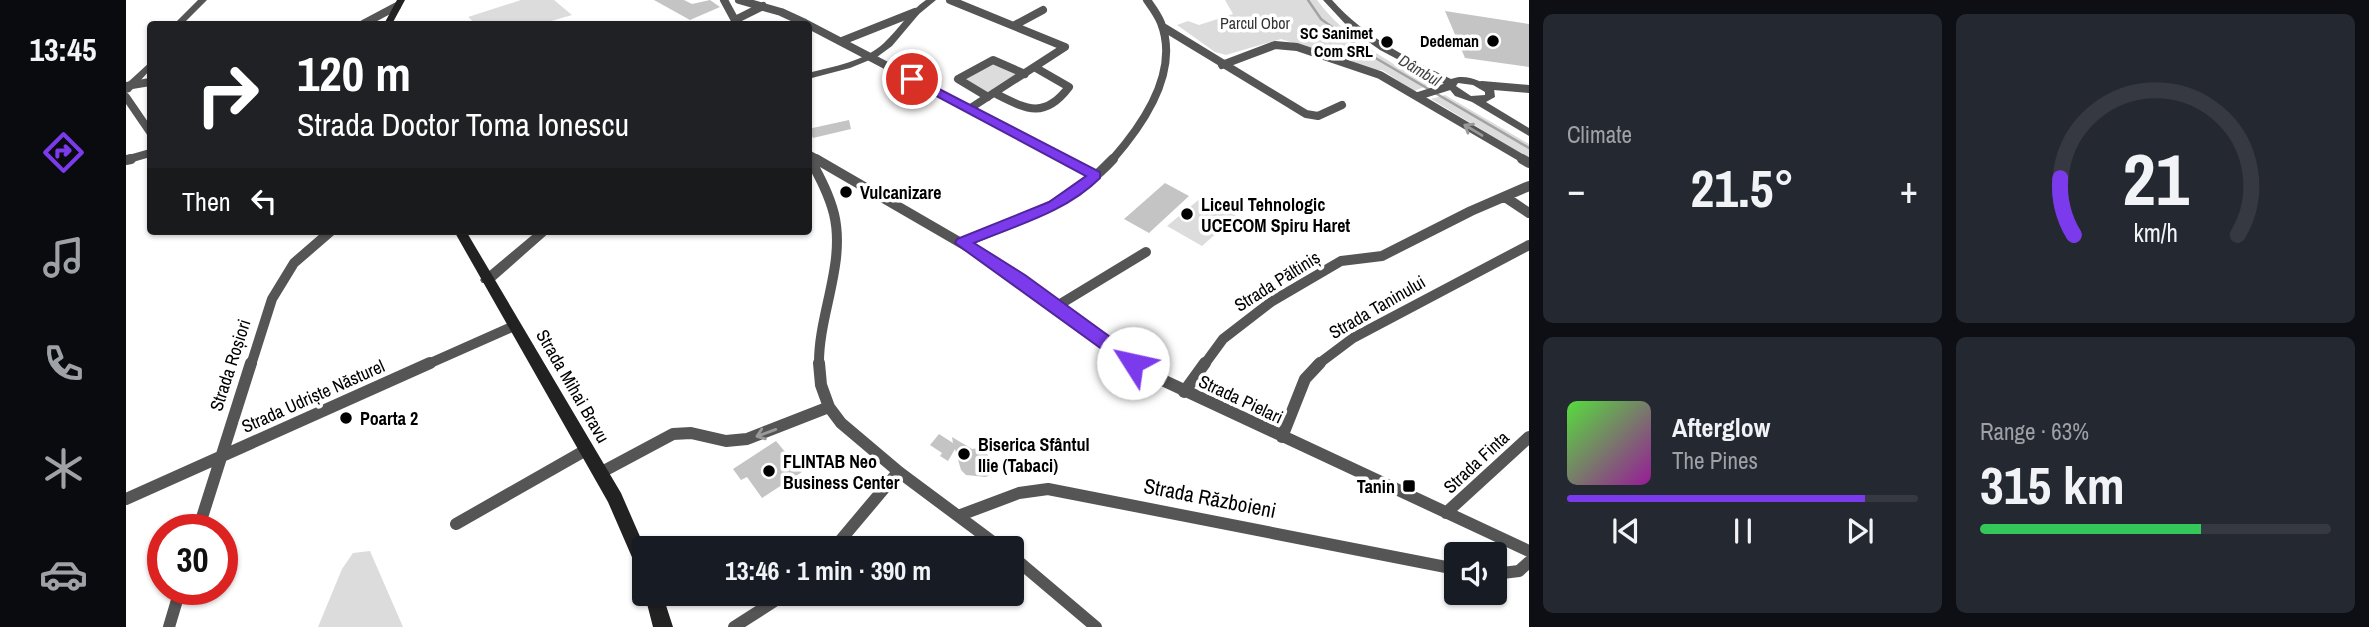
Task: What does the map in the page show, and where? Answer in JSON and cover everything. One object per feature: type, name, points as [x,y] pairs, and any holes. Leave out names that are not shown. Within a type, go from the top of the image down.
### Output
[{"type":"main road","points":[[390,21],[399,3]]},
{"type":"main road","name":"Strada Mihai Bravu","points":[[462,235],[600,473],[633,536]]},
{"type":"main road","points":[[657,606],[663,627]]},
{"type":"street","points":[[180,21],[203,0]]},
{"type":"street","points":[[724,0],[735,21]]},
{"type":"street","points":[[739,0],[760,3],[800,21]]},
{"type":"street","points":[[842,41],[915,12],[932,0]]},
{"type":"street","points":[[950,0],[1065,47],[969,109]]},
{"type":"street","points":[[1147,0],[1163,27],[1306,114],[1318,116],[1342,105]]},
{"type":"street","points":[[1327,0],[1363,35],[1449,85],[1461,95],[1490,102]]},
{"type":"street","points":[[368,21],[399,3]]},
{"type":"street","points":[[737,21],[760,3]]},
{"type":"street","points":[[1016,25],[1043,10]]},
{"type":"street","points":[[812,75],[872,57],[887,45],[915,12]]},
{"type":"street","points":[[812,27],[1095,175]]},
{"type":"street","points":[[962,243],[1054,205],[1076,192],[1131,139],[1150,112],[1163,73],[1163,27]]},
{"type":"street","points":[[1222,65],[1275,45],[1287,45],[1374,72],[1419,95],[1529,163]]},
{"type":"street","points":[[1026,74],[993,60],[958,79],[1032,110],[1049,107],[1069,87],[1035,68]]},
{"type":"street","points":[[128,87],[147,68]]},
{"type":"street","points":[[128,87],[147,83]]},
{"type":"street","points":[[1419,95],[1449,85],[1529,89]]},
{"type":"street","points":[[1482,85],[1490,102],[1529,133]]},
{"type":"street","points":[[1490,102],[1499,90],[1514,87]]},
{"type":"street","points":[[126,97],[147,128]]},
{"type":"street","points":[[126,160],[147,154]]},
{"type":"street","name":"Strada Pielari","points":[[812,156],[962,243],[1057,306],[1125,358],[1184,392],[1529,551]]},
{"type":"street","points":[[812,162],[834,213],[837,232],[820,347],[823,391],[829,407],[842,424],[898,472],[985,536]]},
{"type":"street","points":[[825,189],[831,182],[850,179]]},
{"type":"street","name":"Strada Păltiniș","points":[[1184,392],[1223,339],[1271,302],[1341,261],[1382,257],[1471,211],[1529,186]]},
{"type":"street","points":[[1505,197],[1529,213]]},
{"type":"street","name":"Strada Roșiori","points":[[203,514],[272,299],[294,263],[326,235]]},
{"type":"street","points":[[487,280],[540,235]]},
{"type":"street","name":"Strada Taninului","points":[[1282,438],[1306,379],[1326,357],[1353,338],[1529,245]]},
{"type":"street","points":[[1057,306],[1146,252]]},
{"type":"street","name":"Strada Udriște Năsturel","points":[[126,499],[514,326]]},
{"type":"street","points":[[600,473],[673,434],[691,433],[726,440],[747,439],[829,407]]},
{"type":"street","name":"Strada Finta","points":[[1446,513],[1529,437]]},
{"type":"street","points":[[456,524],[586,450]]},
{"type":"street","points":[[845,536],[898,472]]},
{"type":"street","name":"Strada Războieni","points":[[958,516],[1019,493],[1048,489],[1444,567]]},
{"type":"street","points":[[1507,572],[1519,571],[1529,562]]},
{"type":"street","points":[[1024,566],[1096,627]]},
{"type":"street","points":[[169,627],[176,605]]},
{"type":"street","points":[[734,627],[767,606]]},
{"type":"green space","points":[[521,0],[554,0],[572,15],[551,21],[473,21],[468,17]]},
{"type":"green space","name":"Parcul Obor","points":[[1225,0],[1317,0],[1328,14],[1354,37],[1429,85],[1414,91],[1382,70],[1281,39],[1226,55],[1215,52],[1177,25],[1188,21],[1199,25],[1233,14]]},
{"type":"green space","points":[[992,62],[1016,74],[986,93],[962,80]]},
{"type":"green space","points":[[1445,95],[1529,144],[1529,158],[1431,99]]},
{"type":"green space","points":[[1202,197],[1236,216],[1202,246],[1167,226]]},
{"type":"green space","points":[[370,551],[403,627],[318,627],[342,569],[353,553]]},
{"type":"building","points":[[654,0],[684,0],[692,4],[710,0],[720,7],[690,20]]},
{"type":"building","name":"Dedeman","points":[[1445,11],[1529,24],[1529,67],[1465,58]]},
{"type":"building","points":[[849,120],[851,129],[813,138],[812,128]]},
{"type":"building","name":"Liceul Tehnologic UCECOM Spiru Haret","points":[[1165,183],[1189,196],[1149,233],[1124,219]]},
{"type":"building","name":"Biserica Sfântul Ilie (Tabaci)","points":[[939,434],[953,443],[952,437],[972,449],[980,448],[985,451],[993,463],[994,473],[986,477],[966,475],[961,470],[955,449],[948,461],[930,445]]},
{"type":"building","name":"FLINTAB Neo Business Center","points":[[776,441],[802,472],[762,498],[747,477],[741,480],[733,469]]},
{"type":"waterway","name":"Dâmbul","points":[[1308,0],[1321,19],[1367,53],[1529,148]]},
{"type":"place","name":"Dedeman","points":[[1493,41]]},
{"type":"place","name":"SC Sanimet Com SRL","points":[[1387,42]]},
{"type":"place","name":"Vulcanizare","points":[[846,192]]},
{"type":"place","name":"Liceul Tehnologic UCECOM Spiru Haret","points":[[1187,214]]},
{"type":"place","name":"Poarta 2","points":[[346,418]]},
{"type":"place","name":"Biserica Sfântul Ilie (Tabaci)","points":[[964,454]]},
{"type":"place","name":"FLINTAB Neo Business Center","points":[[769,471]]},
{"type":"place","name":"Tanin","points":[[1409,486]]},
{"type":"route","points":[[912,79],[1095,175],[1082,188],[1054,205],[962,243],[1020,279],[1133,363]]}]
